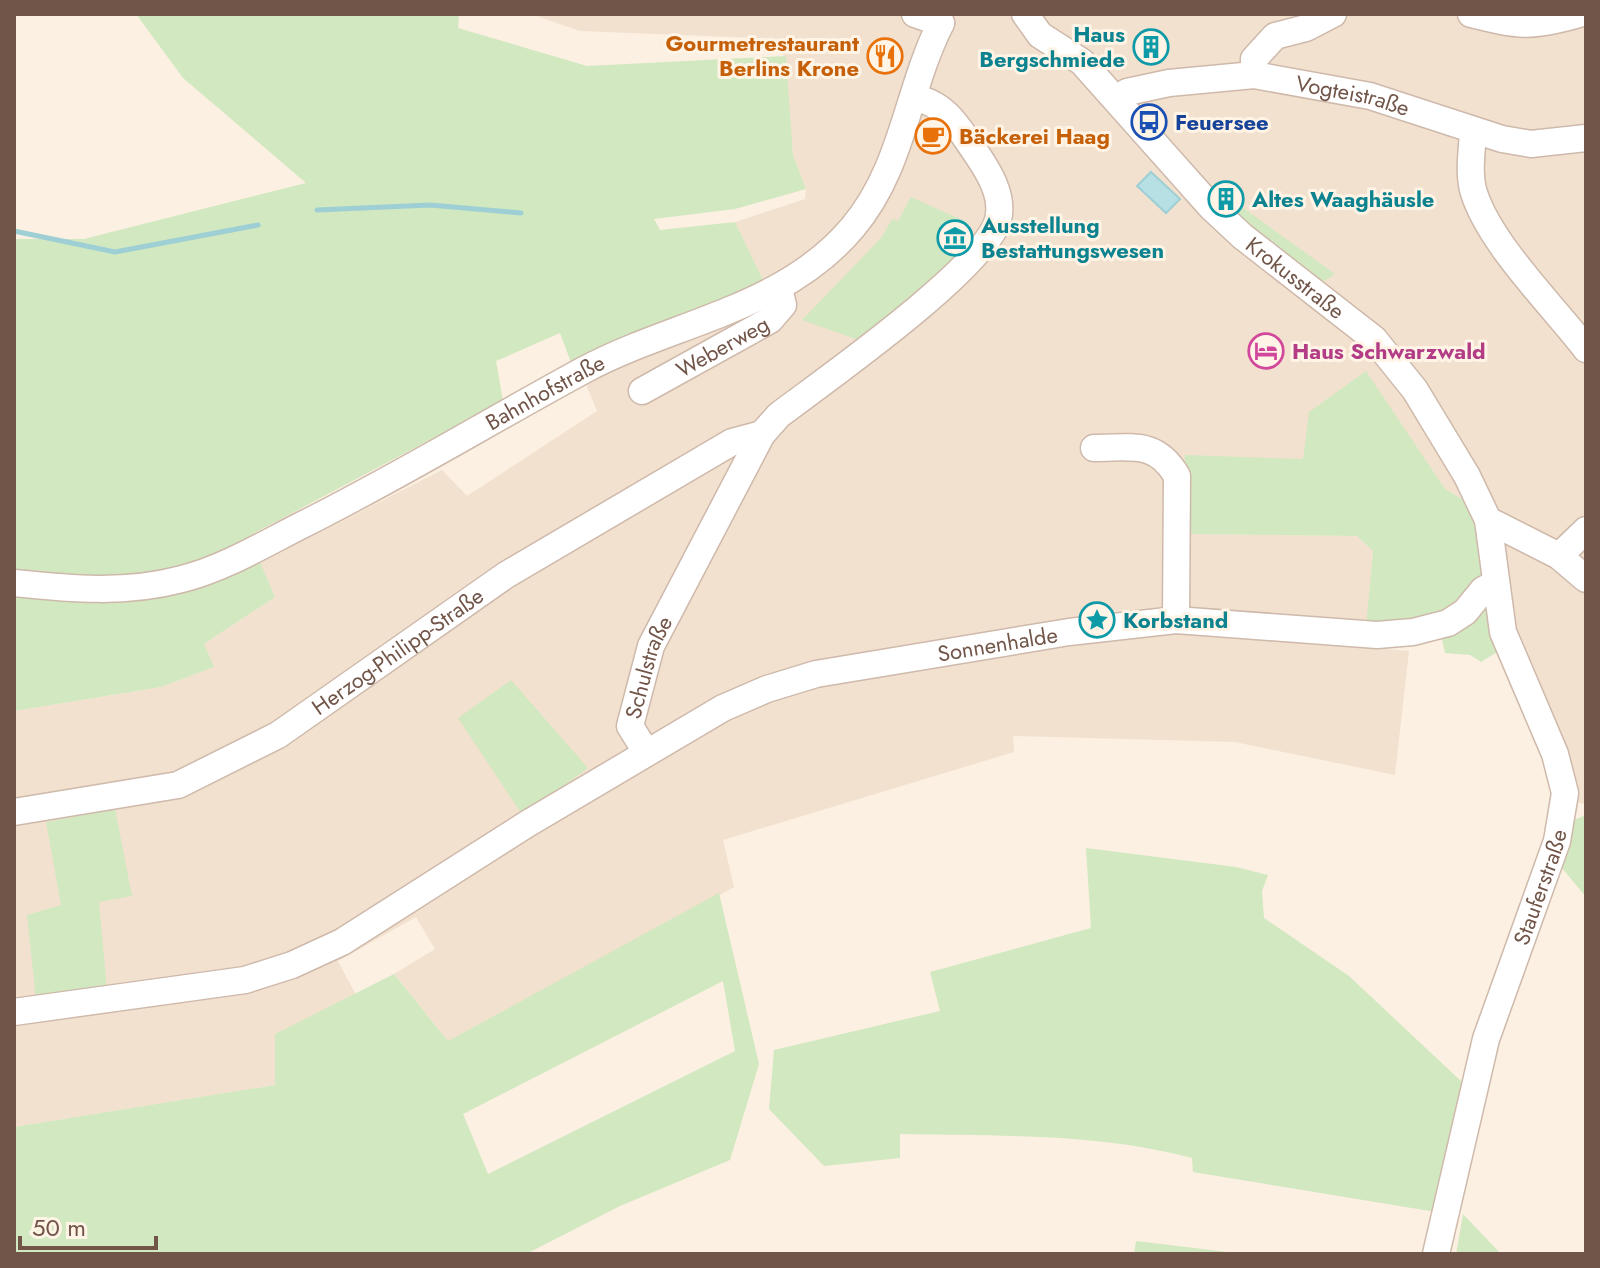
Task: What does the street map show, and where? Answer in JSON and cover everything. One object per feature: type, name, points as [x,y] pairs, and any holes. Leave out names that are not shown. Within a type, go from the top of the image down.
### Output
[{"type":"street","points":[[915,14],[948,19]]},
{"type":"street","name":"Krokusstraße","points":[[1025,14],[1040,35],[1082,62],[1242,236],[1374,339],[1415,390],[1467,476],[1488,520]]},
{"type":"street","points":[[1254,75],[1254,59],[1275,36],[1306,28],[1333,14]]},
{"type":"street","points":[[1471,14],[1521,27],[1579,14]]},
{"type":"street","name":"Bahnhofstraße","points":[[14,583],[77,590],[122,589],[185,579],[353,500],[643,341],[779,289],[818,261],[852,229],[878,194],[915,98],[926,53],[948,19]]},
{"type":"street","name":"Vogteistraße","points":[[1117,100],[1127,92],[1169,83],[1254,75],[1370,96],[1473,132],[1531,144],[1586,138]]},
{"type":"street","name":"Schulstraße","points":[[14,1012],[245,980],[292,965],[342,942],[646,752],[630,726],[651,646],[762,434],[779,415],[920,307],[982,249],[993,234],[1000,201],[987,168],[959,127],[933,101],[915,98]]},
{"type":"street","points":[[1473,132],[1474,192],[1489,223],[1528,279],[1586,349]]},
{"type":"street","name":"Weberweg","points":[[642,391],[770,320],[783,305],[779,289]]},
{"type":"street","name":"Herzog-Philipp-Straße","points":[[14,812],[178,785],[243,756],[278,735],[506,575],[732,442],[762,434]]},
{"type":"street","points":[[1094,448],[1150,449],[1166,457],[1177,476],[1176,620]]},
{"type":"street","points":[[1488,520],[1559,556],[1586,579]]},
{"type":"street","name":"Stauferstraße","points":[[1436,1254],[1486,1039],[1557,841],[1565,793],[1555,754],[1503,632],[1488,520]]},
{"type":"street","points":[[1559,556],[1586,530]]},
{"type":"street","name":"Sonnenhalde","points":[[646,752],[723,708],[767,689],[816,674],[1069,632],[1176,620],[1377,635],[1413,632],[1448,623],[1465,612],[1483,590],[1496,583]]},
{"type":"shaded area","points":[[531,14],[1586,14],[1586,804],[1575,802],[1467,502],[1445,489],[1365,372],[1303,459],[1184,534],[1357,536],[1373,551],[1365,647],[1409,651],[1395,775],[1235,742],[1013,736],[1014,752],[723,840],[734,887],[448,1041],[394,974],[435,949],[416,917],[338,961],[356,995],[275,1034],[276,1085],[14,1127],[14,711],[161,687],[213,667],[204,644],[275,597],[260,563],[442,470],[467,496],[597,411],[585,382],[773,302],[735,222],[805,199],[806,189],[793,155],[782,39],[580,31]]},
{"type":"green space","points":[[136,14],[459,14],[458,28],[587,66],[786,56],[793,155],[806,189],[735,209],[654,219],[660,230],[735,222],[765,284],[572,365],[560,333],[496,361],[503,401],[249,536],[275,597],[204,644],[214,667],[161,687],[14,711],[14,239],[84,239],[306,183],[183,78]]},
{"type":"green space","points":[[911,197],[969,223],[963,252],[919,296],[858,340],[802,320],[881,238],[892,219],[898,221]]},
{"type":"green space","points":[[1242,207],[1335,274],[1317,286],[1235,216]]},
{"type":"green space","points":[[1366,371],[1445,489],[1467,502],[1477,528],[1486,579],[1424,628],[1366,627],[1373,551],[1357,536],[1183,534],[1185,455],[1303,459],[1309,412]]},
{"type":"green space","points":[[1477,604],[1490,607],[1499,651],[1481,662],[1470,655],[1445,653],[1440,630]]},
{"type":"green space","points":[[511,680],[588,768],[523,816],[458,718]]},
{"type":"green space","points":[[115,809],[132,896],[99,902],[107,990],[36,1001],[27,915],[61,905],[46,822]]},
{"type":"green space","points":[[1586,815],[1586,897],[1562,868],[1571,821]]},
{"type":"green space","points":[[1086,848],[1236,867],[1268,875],[1262,891],[1264,918],[1349,976],[1462,1082],[1436,1212],[1193,1172],[1192,1158],[1084,1140],[900,1134],[900,1158],[824,1166],[769,1109],[774,1050],[940,1011],[930,972],[1091,928]]},
{"type":"green space","points":[[719,893],[759,1064],[730,1160],[620,1206],[526,1254],[14,1254],[14,1127],[275,1085],[275,1034],[394,974],[448,1041]],"holes":[[[723,981],[735,1051],[488,1174],[463,1114]]]},
{"type":"green space","points":[[1463,1214],[1501,1254],[1456,1254]]},
{"type":"green space","points":[[1136,1241],[1244,1254],[1134,1254]]},
{"type":"water","name":"Feuersee","points":[[1151,172],[1180,199],[1166,213],[1137,186]]},
{"type":"waterway","points":[[317,210],[430,205],[521,213]]},
{"type":"waterway","points":[[14,231],[115,252],[258,225]]},
{"type":"place","name":"Haus Bergschmiede","points":[[1151,47]]},
{"type":"place","name":"Gourmetrestaurant Berlins Krone","points":[[885,56]]},
{"type":"place","name":"Feuersee","points":[[1149,122]]},
{"type":"place","name":"Bäckerei Haag","points":[[933,136]]},
{"type":"place","name":"Altes Waaghäusle","points":[[1226,199]]},
{"type":"place","name":"Ausstellung Bestattungswesen","points":[[955,238]]},
{"type":"place","name":"Haus Schwarzwald","points":[[1266,351]]},
{"type":"place","name":"Korbstand","points":[[1097,620]]}]
